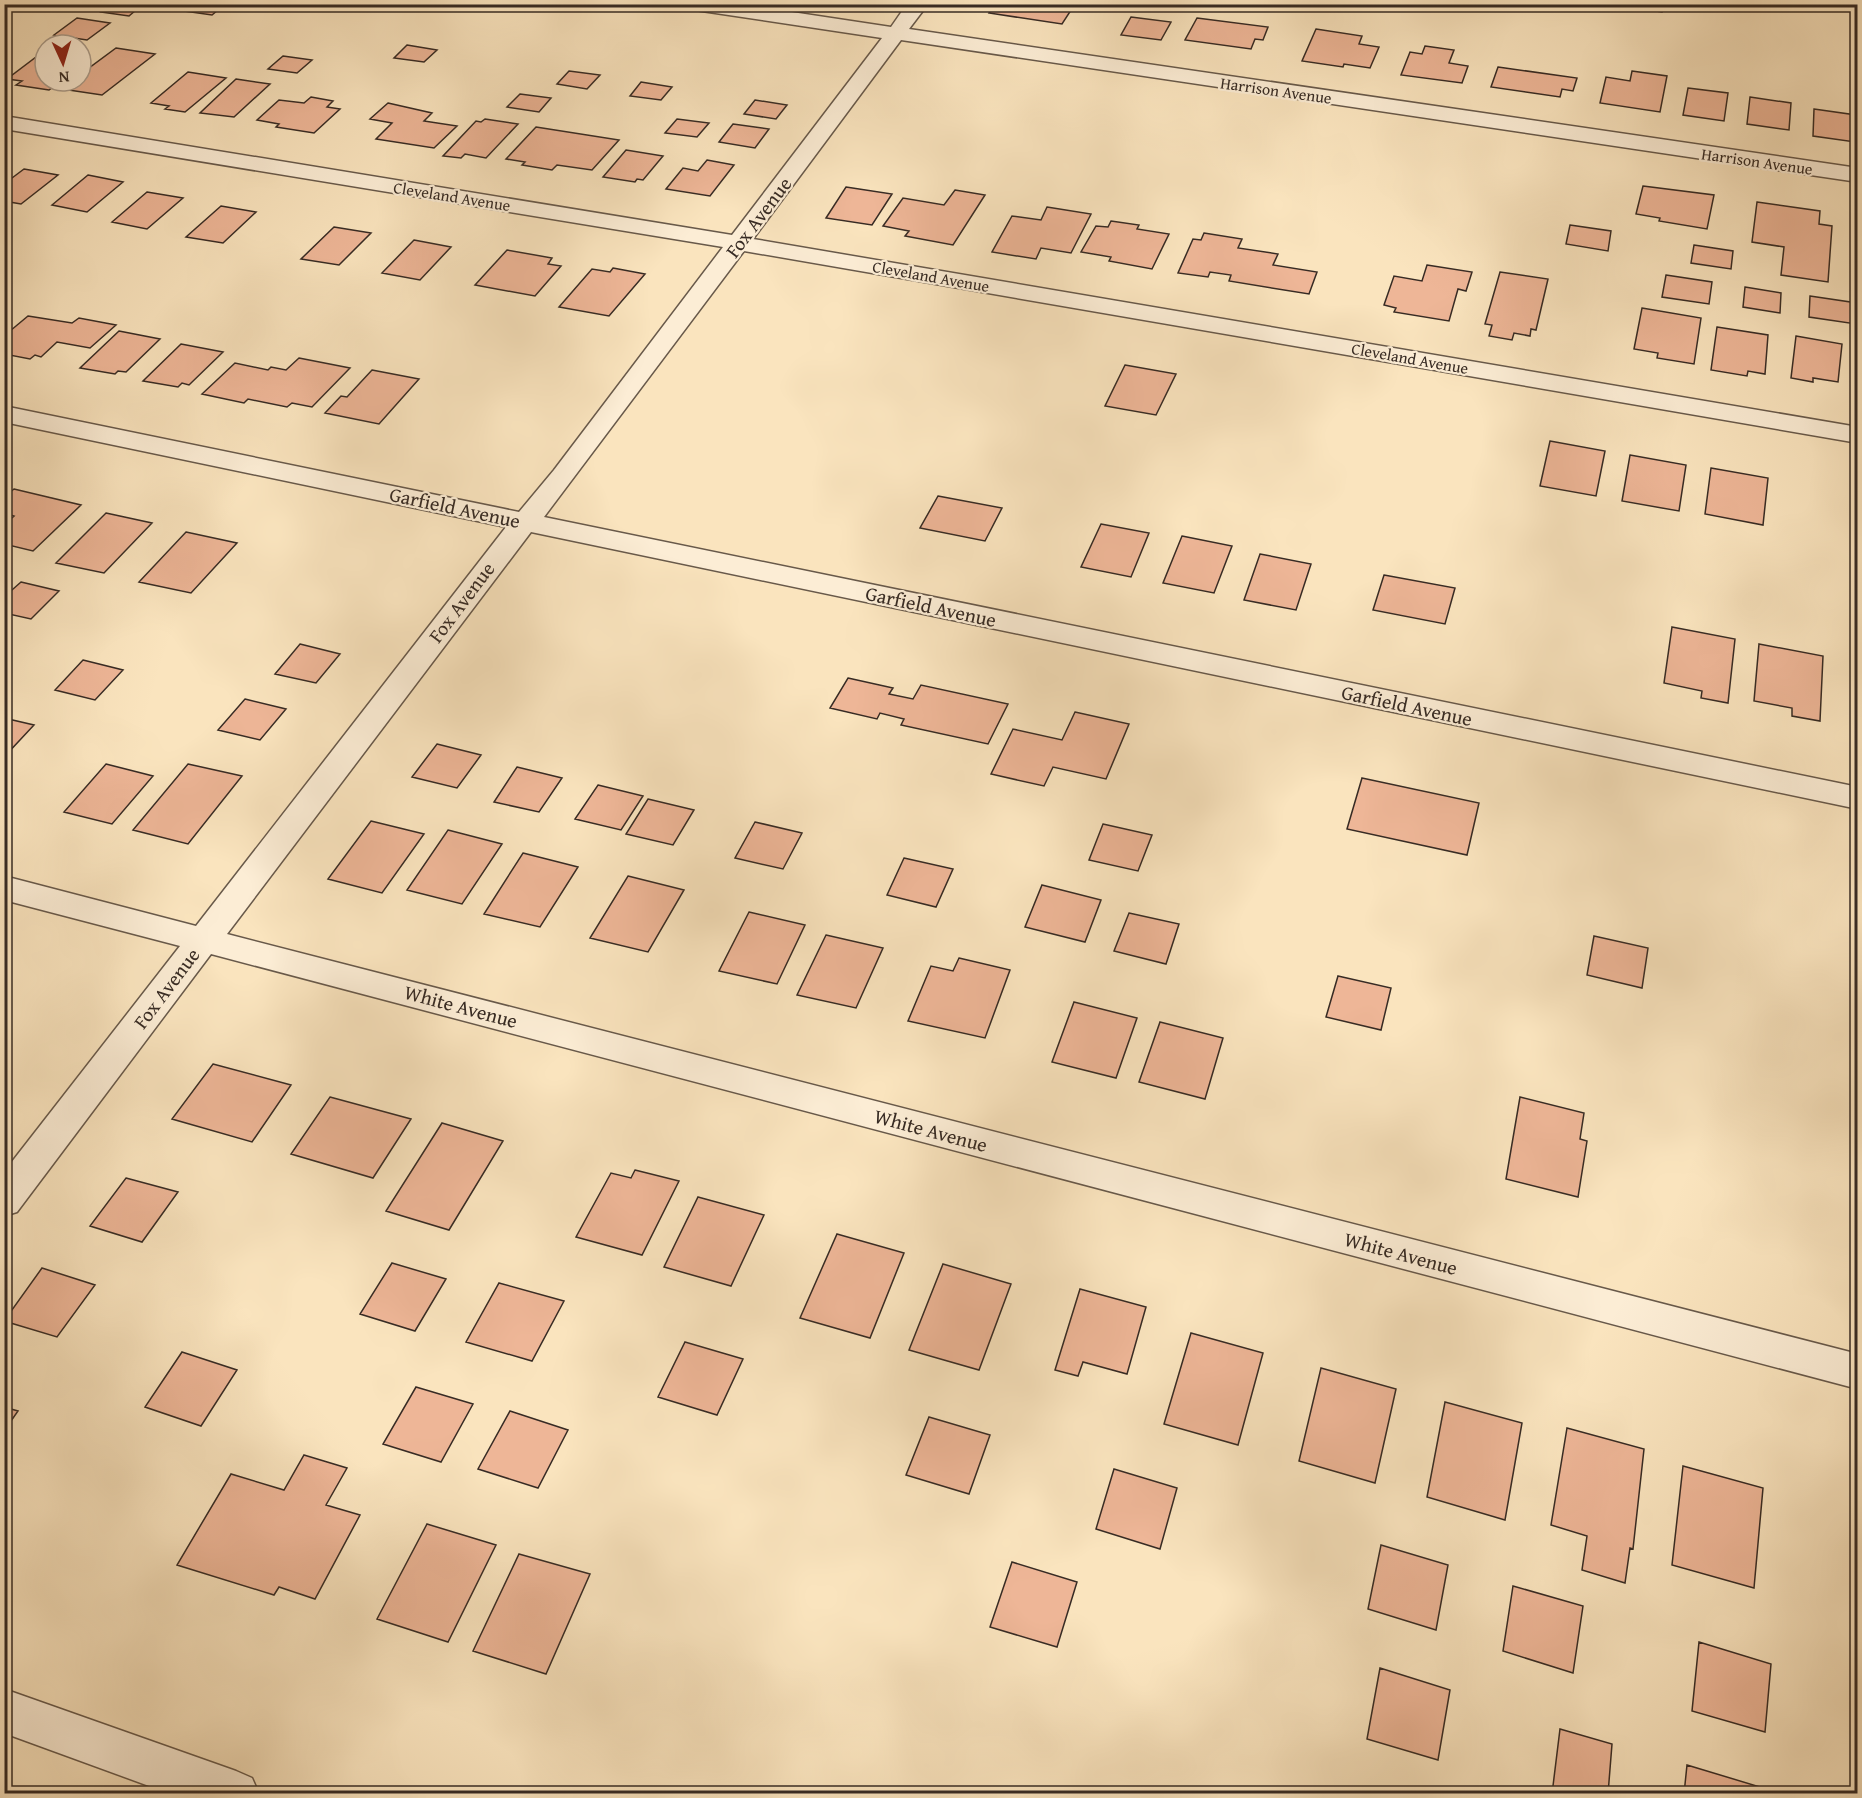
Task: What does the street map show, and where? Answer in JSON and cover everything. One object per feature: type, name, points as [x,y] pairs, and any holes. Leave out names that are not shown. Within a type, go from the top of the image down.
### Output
[{"type":"street","name":"Harrison Avenue","points":[[695,4],[1857,175]]},
{"type":"street","name":"Fox Avenue","points":[[4,1201],[203,939],[562,476],[918,4]]},
{"type":"street","name":"Cleveland Avenue","points":[[4,122],[738,243],[1857,435]]},
{"type":"street","name":"Garfield Avenue","points":[[4,414],[1857,798]]},
{"type":"street","name":"White Avenue","points":[[4,888],[1857,1372]]},
{"type":"street","points":[[4,1711],[236,1794]]},
{"type":"building","points":[[37,4],[73,4],[66,9]]},
{"type":"building","points":[[111,4],[143,4],[129,16],[101,12]]},
{"type":"building","points":[[192,4],[225,4],[212,15],[184,11]]},
{"type":"building","points":[[995,4],[1075,4],[1062,24],[989,13]]},
{"type":"building","points":[[1607,4],[1663,4],[1662,12]]},
{"type":"building","points":[[1131,17],[1171,22],[1161,40],[1121,35]]},
{"type":"building","points":[[77,18],[110,23],[93,36],[93,33],[57,33]]},
{"type":"building","points":[[1197,18],[1268,27],[1263,40],[1255,39],[1251,49],[1185,40]]},
{"type":"building","points":[[1316,29],[1362,36],[1359,44],[1379,47],[1370,68],[1302,61]]},
{"type":"building","points":[[407,45],[437,50],[424,62],[394,58]]},
{"type":"building","points":[[1425,46],[1454,50],[1449,63],[1468,66],[1462,83],[1401,75],[1410,52],[1422,54]]},
{"type":"building","points":[[116,48],[155,54],[102,95],[89,93],[93,93],[93,65]]},
{"type":"building","points":[[283,56],[312,60],[297,73],[268,69]]},
{"type":"building","points":[[33,59],[33,88],[16,85],[22,81],[7,79]]},
{"type":"building","points":[[1498,67],[1577,78],[1573,91],[1562,89],[1560,97],[1491,87]]},
{"type":"building","points":[[569,71],[600,75],[587,89],[557,84]]},
{"type":"building","points":[[1632,71],[1667,76],[1660,112],[1600,103],[1606,77],[1630,81]]},
{"type":"building","points":[[188,72],[226,78],[185,112],[165,109],[169,106],[151,103]]},
{"type":"building","points":[[236,79],[270,84],[234,117],[200,113]]},
{"type":"building","points":[[641,82],[672,87],[661,100],[630,96]]},
{"type":"building","points":[[1688,88],[1728,93],[1724,121],[1683,115]]},
{"type":"building","points":[[520,94],[551,98],[539,112],[507,107]]},
{"type":"building","points":[[311,97],[333,101],[327,107],[340,109],[314,133],[276,127],[279,124],[257,120],[279,100],[304,103]]},
{"type":"building","points":[[1750,97],[1791,103],[1789,130],[1747,124]]},
{"type":"building","points":[[755,100],[787,105],[776,119],[744,114]]},
{"type":"building","points":[[388,103],[432,113],[424,121],[457,126],[434,148],[376,139],[392,123],[370,119]]},
{"type":"building","points":[[1814,109],[1856,115],[1855,142],[1813,136]]},
{"type":"building","points":[[485,119],[518,124],[486,158],[465,154],[461,158],[443,156],[476,121],[481,122]]},
{"type":"building","points":[[677,119],[709,123],[697,137],[665,133]]},
{"type":"building","points":[[733,124],[769,129],[755,148],[719,142]]},
{"type":"building","points":[[536,127],[619,140],[592,170],[557,165],[552,170],[522,165],[525,162],[506,159]]},
{"type":"building","points":[[626,150],[663,156],[643,180],[637,179],[635,182],[603,177]]},
{"type":"building","points":[[707,160],[734,165],[710,196],[666,189],[683,168],[698,171]]},
{"type":"building","points":[[24,169],[58,175],[21,204],[4,201],[4,184]]},
{"type":"building","points":[[88,175],[123,182],[87,212],[52,205]]},
{"type":"building","points":[[1643,186],[1714,195],[1707,229],[1659,221],[1660,218],[1636,214]]},
{"type":"building","points":[[846,187],[892,194],[872,225],[826,218]]},
{"type":"building","points":[[955,190],[985,195],[953,245],[905,236],[909,231],[883,226],[903,198],[944,205]]},
{"type":"building","points":[[147,192],[183,198],[147,229],[112,222]]},
{"type":"building","points":[[1757,202],[1820,211],[1819,224],[1832,226],[1828,282],[1781,275],[1784,247],[1752,242]]},
{"type":"building","points":[[221,206],[256,212],[223,243],[186,237]]},
{"type":"building","points":[[1047,207],[1091,214],[1071,253],[1041,248],[1036,259],[992,252],[1012,216],[1041,220]]},
{"type":"building","points":[[1111,221],[1139,225],[1137,229],[1169,234],[1152,269],[1109,261],[1111,257],[1081,252],[1096,226],[1108,227]]},
{"type":"building","points":[[1570,225],[1611,231],[1608,251],[1566,244]]},
{"type":"building","points":[[334,227],[371,233],[339,265],[301,259]]},
{"type":"building","points":[[1204,233],[1242,239],[1238,248],[1278,254],[1273,265],[1317,272],[1309,294],[1229,281],[1231,275],[1210,272],[1208,277],[1178,273],[1193,239],[1201,240]]},
{"type":"building","points":[[414,240],[451,247],[420,280],[382,273]]},
{"type":"building","points":[[1694,245],[1733,251],[1731,269],[1691,263]]},
{"type":"building","points":[[507,250],[552,258],[548,264],[561,266],[535,296],[475,285]]},
{"type":"building","points":[[1427,265],[1472,272],[1466,291],[1458,289],[1449,321],[1394,312],[1396,308],[1384,305],[1394,276],[1422,281]]},
{"type":"building","points":[[613,268],[645,274],[609,316],[559,307],[592,269],[610,272]]},
{"type":"building","points":[[1500,272],[1548,279],[1536,330],[1531,329],[1530,336],[1514,333],[1512,340],[1489,336],[1492,325],[1485,324]]},
{"type":"building","points":[[1666,275],[1712,282],[1709,304],[1662,297]]},
{"type":"building","points":[[1745,287],[1781,293],[1780,313],[1743,307]]},
{"type":"building","points":[[1810,296],[1857,303],[1856,324],[1809,317]]},
{"type":"building","points":[[1642,308],[1701,318],[1694,364],[1657,358],[1658,353],[1634,349]]},
{"type":"building","points":[[28,316],[72,323],[79,318],[116,325],[90,348],[57,342],[41,357],[35,355],[30,359],[4,354],[4,336]]},
{"type":"building","points":[[1717,327],[1768,335],[1765,374],[1748,371],[1747,376],[1711,370]]},
{"type":"building","points":[[119,331],[160,339],[126,372],[118,371],[115,374],[80,368]]},
{"type":"building","points":[[1796,336],[1842,344],[1838,382],[1813,378],[1813,382],[1791,378]]},
{"type":"building","points":[[181,344],[223,352],[189,385],[182,383],[178,387],[143,381]]},
{"type":"building","points":[[299,358],[350,368],[312,407],[292,403],[287,407],[248,399],[244,403],[202,394],[235,363],[268,370],[271,367],[286,370]]},
{"type":"building","points":[[1125,365],[1176,374],[1156,415],[1105,406]]},
{"type":"building","points":[[372,370],[419,379],[379,424],[325,413],[341,396],[347,397]]},
{"type":"building","points":[[1550,441],[1605,451],[1596,496],[1540,486]]},
{"type":"building","points":[[1630,455],[1686,465],[1679,511],[1622,501]]},
{"type":"building","points":[[1711,468],[1768,478],[1763,525],[1705,514]]},
{"type":"building","points":[[14,489],[81,505],[33,551],[4,544],[4,525],[14,516],[4,513],[4,497]]},
{"type":"building","points":[[938,496],[1002,508],[985,541],[920,528]]},
{"type":"building","points":[[106,513],[152,523],[104,573],[56,563]]},
{"type":"building","points":[[1101,524],[1149,533],[1131,577],[1081,567]]},
{"type":"building","points":[[186,532],[237,543],[191,593],[139,582]]},
{"type":"building","points":[[1182,536],[1232,546],[1214,593],[1163,583]]},
{"type":"building","points":[[1260,554],[1311,564],[1296,610],[1244,600]]},
{"type":"building","points":[[1384,575],[1455,588],[1445,624],[1373,610]]},
{"type":"building","points":[[21,582],[59,591],[31,619],[4,613],[4,597]]},
{"type":"building","points":[[1672,627],[1735,639],[1728,703],[1701,698],[1702,691],[1664,683]]},
{"type":"building","points":[[300,644],[340,654],[316,683],[275,674]]},
{"type":"building","points":[[1759,644],[1823,656],[1820,721],[1792,716],[1792,708],[1754,701]]},
{"type":"building","points":[[83,660],[123,670],[95,700],[55,690]]},
{"type":"building","points":[[848,678],[893,688],[889,694],[913,699],[921,685],[1008,704],[988,744],[901,725],[904,719],[880,713],[877,719],[830,708]]},
{"type":"building","points":[[245,699],[286,709],[260,740],[218,730]]},
{"type":"building","points":[[1075,712],[1129,724],[1106,779],[1053,767],[1044,786],[991,774],[1013,729],[1062,740]]},
{"type":"building","points":[[4,718],[34,725],[4,757]]},
{"type":"building","points":[[437,744],[481,755],[457,788],[412,777]]},
{"type":"building","points":[[106,764],[153,776],[112,824],[64,812]]},
{"type":"building","points":[[188,764],[242,776],[188,844],[133,830]]},
{"type":"building","points":[[517,767],[562,778],[539,812],[494,802]]},
{"type":"building","points":[[1362,778],[1479,803],[1467,855],[1347,829]]},
{"type":"building","points":[[598,785],[643,796],[621,830],[575,819]]},
{"type":"building","points":[[648,799],[694,810],[673,845],[626,834]]},
{"type":"building","points":[[371,821],[424,834],[382,893],[328,879]]},
{"type":"building","points":[[755,822],[802,833],[783,869],[735,858]]},
{"type":"building","points":[[1103,824],[1152,835],[1138,871],[1089,860]]},
{"type":"building","points":[[448,830],[502,844],[462,904],[407,890]]},
{"type":"building","points":[[523,853],[578,867],[540,927],[484,914]]},
{"type":"building","points":[[904,858],[953,869],[936,907],[887,895]]},
{"type":"building","points":[[628,876],[684,890],[648,952],[590,938]]},
{"type":"building","points":[[1042,885],[1101,900],[1085,942],[1025,927]]},
{"type":"building","points":[[749,912],[805,925],[777,984],[719,971]]},
{"type":"building","points":[[1129,913],[1179,924],[1166,964],[1114,951]]},
{"type":"building","points":[[826,935],[883,948],[856,1008],[797,995]]},
{"type":"building","points":[[1594,936],[1648,948],[1642,988],[1587,975]]},
{"type":"building","points":[[959,958],[1010,970],[985,1038],[908,1021],[931,966],[953,971]]},
{"type":"building","points":[[1338,976],[1391,988],[1381,1030],[1326,1017]]},
{"type":"building","points":[[1074,1002],[1137,1018],[1116,1078],[1052,1062]]},
{"type":"building","points":[[1160,1022],[1223,1038],[1205,1099],[1139,1082]]},
{"type":"building","points":[[213,1064],[291,1085],[252,1142],[172,1119]]},
{"type":"building","points":[[330,1097],[411,1119],[373,1178],[291,1154]]},
{"type":"building","points":[[1520,1097],[1584,1113],[1580,1139],[1587,1141],[1578,1197],[1506,1179]]},
{"type":"building","points":[[442,1123],[503,1141],[449,1230],[386,1211]]},
{"type":"building","points":[[635,1170],[679,1181],[642,1255],[576,1237],[611,1173],[631,1178]]},
{"type":"building","points":[[126,1178],[178,1192],[142,1242],[90,1226]]},
{"type":"building","points":[[698,1197],[764,1215],[731,1286],[664,1267]]},
{"type":"building","points":[[837,1234],[904,1253],[870,1338],[800,1318]]},
{"type":"building","points":[[392,1263],[446,1279],[415,1331],[360,1314]]},
{"type":"building","points":[[943,1264],[1011,1284],[979,1370],[909,1350]]},
{"type":"building","points":[[42,1268],[95,1285],[57,1337],[4,1321]]},
{"type":"building","points":[[499,1283],[564,1301],[532,1361],[466,1342]]},
{"type":"building","points":[[1080,1289],[1146,1307],[1127,1374],[1083,1362],[1078,1376],[1055,1370]]},
{"type":"building","points":[[1191,1333],[1263,1353],[1238,1445],[1164,1424]]},
{"type":"building","points":[[685,1342],[743,1359],[717,1415],[658,1397]]},
{"type":"building","points":[[182,1352],[237,1370],[201,1426],[145,1407]]},
{"type":"building","points":[[1321,1368],[1396,1389],[1375,1483],[1299,1461]]},
{"type":"building","points":[[416,1387],[473,1404],[441,1462],[383,1444]]},
{"type":"building","points":[[1445,1402],[1522,1423],[1505,1520],[1427,1497]]},
{"type":"building","points":[[4,1407],[18,1411],[4,1431]]},
{"type":"building","points":[[510,1411],[568,1430],[538,1488],[478,1469]]},
{"type":"building","points":[[929,1417],[990,1435],[969,1494],[906,1475]]},
{"type":"building","points":[[1567,1428],[1644,1449],[1633,1549],[1630,1548],[1625,1583],[1582,1570],[1587,1536],[1551,1525]]},
{"type":"building","points":[[304,1455],[347,1468],[326,1505],[360,1515],[315,1599],[279,1587],[274,1595],[177,1565],[231,1474],[284,1490]]},
{"type":"building","points":[[1683,1466],[1763,1488],[1754,1588],[1672,1565]]},
{"type":"building","points":[[1114,1469],[1177,1488],[1160,1549],[1096,1529]]},
{"type":"building","points":[[427,1524],[496,1545],[448,1642],[377,1619]]},
{"type":"building","points":[[1381,1545],[1448,1565],[1436,1630],[1368,1609]]},
{"type":"building","points":[[519,1554],[590,1574],[546,1674],[473,1651]]},
{"type":"building","points":[[1012,1562],[1077,1582],[1057,1647],[990,1627]]},
{"type":"building","points":[[1513,1586],[1583,1606],[1573,1673],[1503,1651]]},
{"type":"building","points":[[1699,1642],[1771,1664],[1765,1732],[1692,1711]]},
{"type":"building","points":[[1380,1668],[1450,1690],[1438,1760],[1367,1739]]},
{"type":"building","points":[[1560,1729],[1612,1744],[1608,1794],[1552,1794]]},
{"type":"building","points":[[1687,1765],[1760,1787],[1760,1794],[1684,1794]]}]
